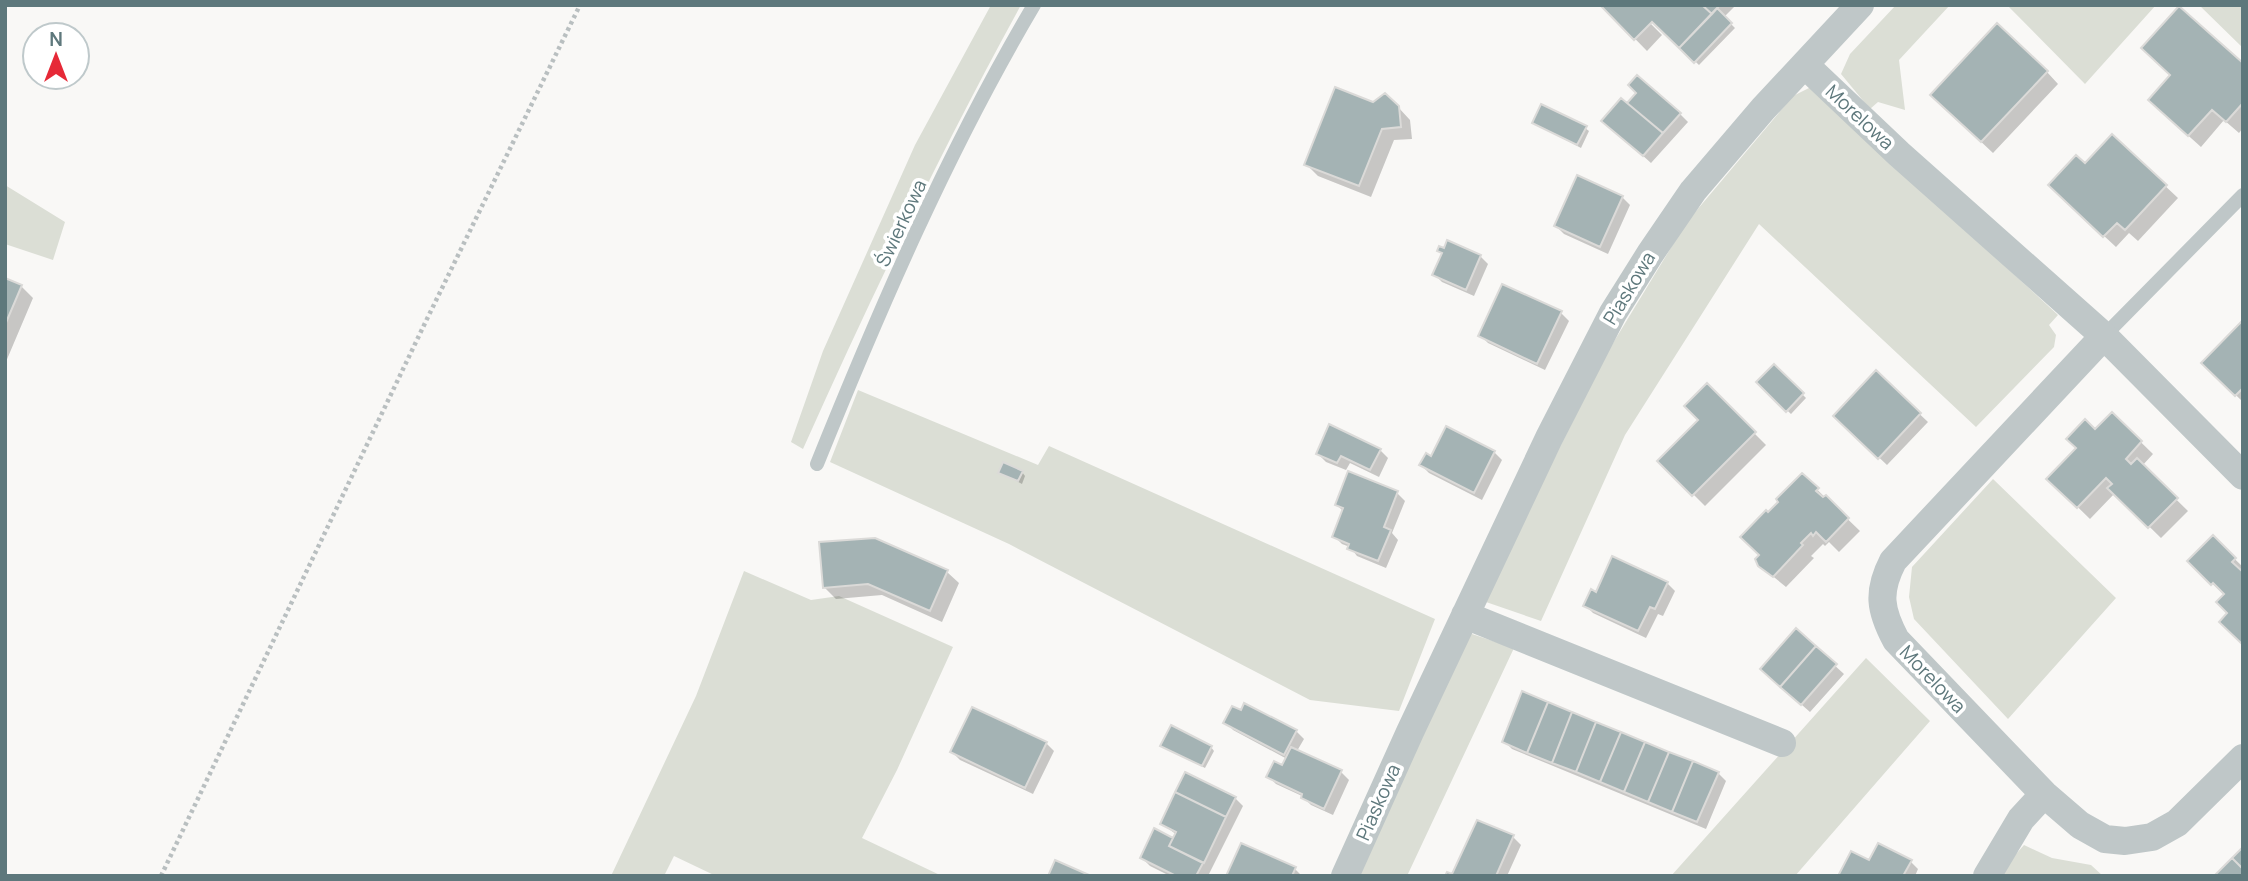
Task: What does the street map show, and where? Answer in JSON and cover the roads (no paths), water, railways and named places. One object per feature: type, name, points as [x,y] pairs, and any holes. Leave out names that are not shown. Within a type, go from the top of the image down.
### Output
[{"type":"street","name":"Piaskowa","points":[[1345,876],[1549,438],[1613,313],[1693,191],[1860,5]]},
{"type":"street","name":"Morelowa","points":[[1805,65],[1899,154],[2104,336],[2243,476]]},
{"type":"street","name":"Morelowa","points":[[2104,336],[1893,561],[1885,577],[1882,593],[1884,618],[1896,640],[2044,794],[2080,825],[2105,839],[2125,841],[2152,837],[2177,823],[2243,758]]},
{"type":"street","points":[[1465,615],[1782,743]]},
{"type":"street","points":[[1987,876],[2021,819],[2044,794]]},
{"type":"lane","name":"Świerkowa","points":[[817,464],[865,345],[919,228],[966,131],[1034,5]]},
{"type":"lane","points":[[2104,336],[2243,195]]}]
